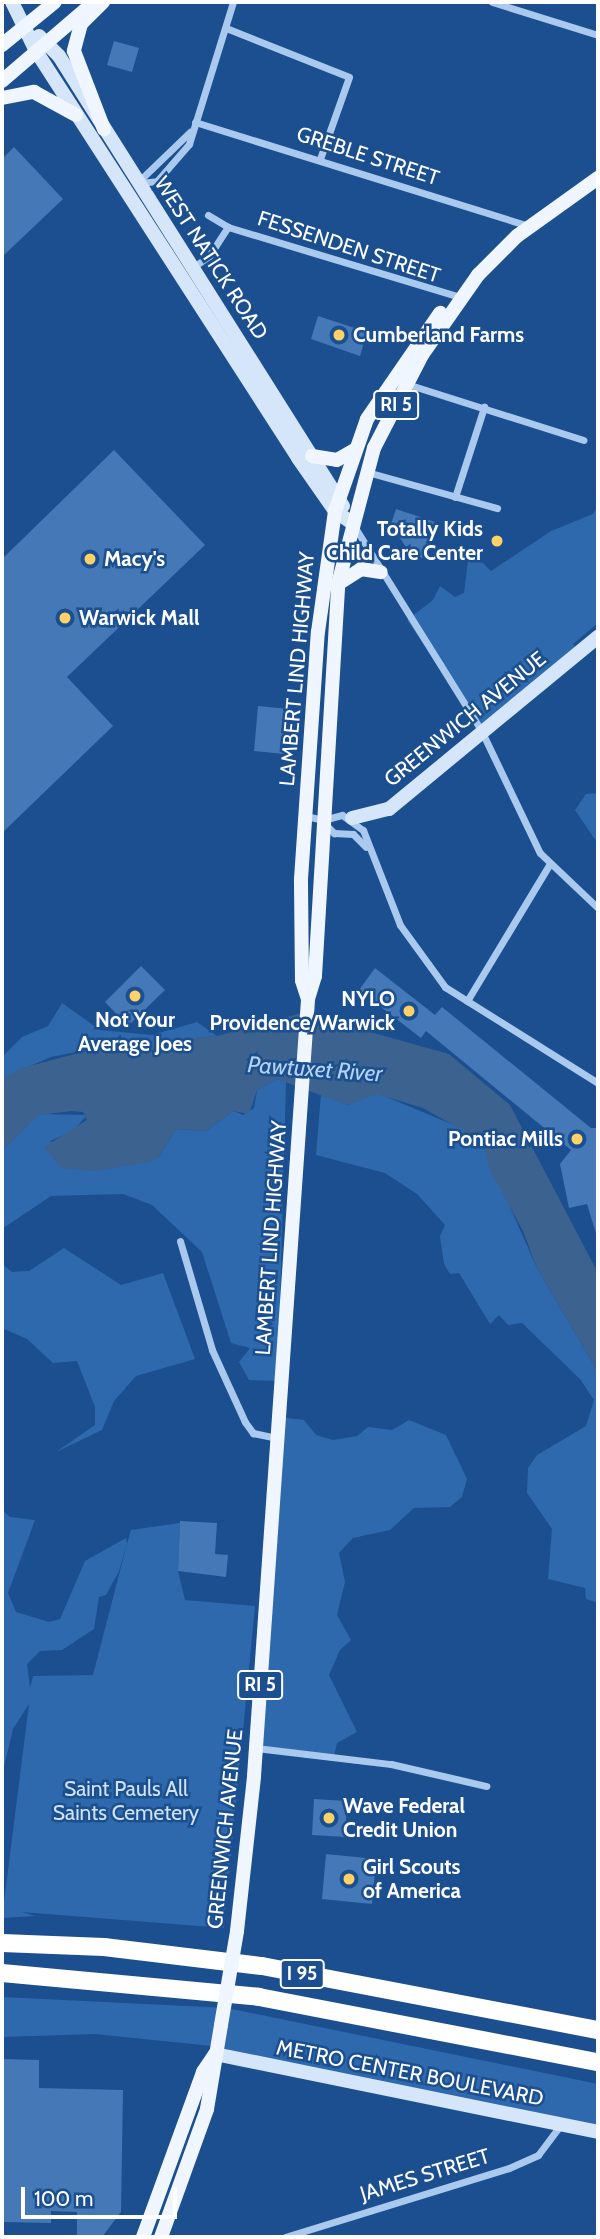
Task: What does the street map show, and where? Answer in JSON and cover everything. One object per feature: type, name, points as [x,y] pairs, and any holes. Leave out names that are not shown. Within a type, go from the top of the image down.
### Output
[{"type":"highway","name":"I 95","points":[[2,1943],[104,1947],[262,1966],[598,2030]]},
{"type":"highway","name":"I 95","points":[[2,1973],[233,1993],[598,2062]]},
{"type":"main road","name":"WEST NATICK ROAD","points":[[12,2],[24,27],[104,129],[132,187],[335,511],[352,523]]},
{"type":"main road","points":[[2,45],[55,2]]},
{"type":"main road","points":[[2,80],[95,2]]},
{"type":"main road","points":[[103,2],[81,24],[74,51],[104,129]]},
{"type":"main road","name":"WEST NATICK ROAD","points":[[41,47],[76,115],[192,268],[338,495],[352,523]]},
{"type":"main road","points":[[2,98],[34,92],[76,115]]},
{"type":"main road","name":"LAMBERT LIND HIGHWAY","points":[[308,999],[302,980],[300,911],[318,632],[338,495],[367,419],[414,348],[529,226],[598,178]]},
{"type":"main road","name":"LAMBERT LIND HIGHWAY","points":[[277,1438],[308,999],[315,976],[338,584],[367,472],[406,384],[460,297]]},
{"type":"main road","points":[[313,456],[337,460],[356,449]]},
{"type":"main road","points":[[338,584],[361,569],[381,572]]},
{"type":"main road","name":"GREENWICH AVENUE","points":[[352,818],[389,809],[481,730],[598,637]]},
{"type":"main road","name":"GREENWICH AVENUE","points":[[161,2237],[207,2109],[237,1931],[255,1748],[277,1438]]},
{"type":"main road","name":"GREENWICH AVENUE","points":[[143,2237],[203,2072],[215,2054]]},
{"type":"main road","name":"METRO CENTER BOULEVARD","points":[[215,2054],[598,2132]]},
{"type":"street","points":[[132,187],[157,181],[179,162],[195,122],[233,2]]},
{"type":"street","points":[[492,2],[598,35]]},
{"type":"street","points":[[226,28],[346,74],[348,91],[320,159]]},
{"type":"street","points":[[132,187],[195,122]]},
{"type":"street","name":"GREBLE STREET","points":[[195,122],[529,226]]},
{"type":"street","name":"FESSENDEN STREET","points":[[208,215],[228,227],[447,297],[460,297]]},
{"type":"street","name":"FESSENDEN STREET","points":[[192,268],[209,256],[228,227]]},
{"type":"street","points":[[410,385],[583,440]]},
{"type":"street","points":[[456,497],[484,407]]},
{"type":"street","points":[[367,472],[497,508]]},
{"type":"street","name":"WEST NATICK ROAD","points":[[352,523],[481,730],[550,865]]},
{"type":"street","points":[[306,816],[323,820],[336,814],[352,818],[414,950],[445,987],[598,1083]]},
{"type":"street","points":[[323,820],[334,834],[353,834],[367,848]]},
{"type":"street","points":[[467,1001],[550,865],[598,908]]},
{"type":"street","points":[[180,1241],[212,1350],[245,1422],[253,1433],[277,1438]]},
{"type":"street","points":[[255,1748],[391,1764],[486,1786]]},
{"type":"street","name":"JAMES STREET","points":[[285,2237],[509,2168],[538,2155],[561,2124]]},
{"type":"green space","points":[[598,505],[598,623],[573,644],[579,653],[482,730],[407,620],[433,600],[440,586],[455,597],[464,593],[468,561],[476,556],[491,571],[551,531],[593,514]]},
{"type":"green space","points":[[598,793],[598,844],[575,810],[586,794]]},
{"type":"green space","points":[[62,1003],[100,1030],[152,1035],[197,1022],[217,1036],[101,1047],[51,1057],[2,1078],[2,1057],[22,1037],[48,1026]]},
{"type":"green space","points":[[277,1079],[286,1081],[278,1381],[249,1380],[239,1362],[250,1348],[231,1343],[202,1252],[152,1205],[123,1194],[51,1196],[2,1229],[2,1151],[39,1114],[87,1115],[73,1131],[50,1141],[93,1171],[158,1158],[176,1129],[206,1131],[233,1111],[243,1115],[254,1108],[257,1090]]},
{"type":"green space","points":[[377,1093],[478,1135],[537,1268],[598,1372],[598,1603],[586,1599],[585,1588],[548,1579],[552,1529],[527,1493],[528,1468],[537,1455],[586,1426],[594,1400],[580,1379],[522,1323],[508,1325],[499,1315],[490,1324],[459,1273],[450,1274],[444,1264],[440,1236],[445,1225],[417,1194],[385,1173],[316,1155],[321,1094],[347,1105]]},
{"type":"green space","points":[[64,1248],[121,1285],[163,1273],[195,1359],[136,1376],[114,1401],[102,1430],[56,1452],[95,1425],[95,1407],[77,1361],[53,1363],[27,1339],[2,1328],[2,1264],[12,1272],[29,1271]]},
{"type":"green space","points":[[279,1417],[304,1420],[316,1435],[333,1440],[357,1436],[368,1427],[392,1430],[409,1420],[446,1435],[467,1479],[462,1497],[450,1507],[414,1508],[390,1530],[353,1538],[339,1553],[345,1582],[337,1615],[351,1640],[340,1650],[329,1675],[357,1732],[337,1743],[333,1760],[254,1744]]},
{"type":"green space","name":"Saint Pauls All Saints Cemetery","points":[[2,1510],[10,1517],[35,1520],[8,1593],[16,1612],[49,1622],[60,1619],[85,1561],[126,1538],[127,1544],[131,1530],[180,1523],[178,1571],[185,1600],[255,1606],[224,1928],[22,1912],[35,1916],[2,1918],[29,1704],[13,1729],[2,1775]],"holes":[[[127,1544],[93,1675],[33,1676],[30,1688],[27,1664],[40,1651],[62,1650],[94,1629],[99,1597],[106,1595],[119,1571]]]},
{"type":"green space","points":[[2,1997],[227,2008],[598,2084],[598,2132],[212,2046],[95,2034],[2,2037]]},
{"type":"water","name":"Pawtuxet River","points":[[302,1013],[449,1054],[510,1105],[598,1273],[598,1372],[537,1268],[523,1231],[490,1171],[483,1142],[423,1108],[377,1094],[347,1105],[277,1079],[257,1090],[249,1114],[233,1111],[206,1131],[176,1129],[158,1158],[147,1163],[93,1171],[61,1168],[44,1147],[87,1120],[83,1112],[72,1111],[39,1115],[2,1151],[2,1078],[22,1068],[101,1047],[217,1036]]},
{"type":"building","points":[[114,41],[139,48],[132,72],[107,65]]},
{"type":"building","points":[[14,147],[63,199],[2,257],[2,159]]},
{"type":"building","name":"Cumberland Farms","points":[[318,316],[367,332],[360,356],[311,339]]},
{"type":"building","name":"Warwick Mall","points":[[114,450],[205,545],[67,677],[113,726],[2,833],[2,559]]},
{"type":"building","points":[[396,509],[435,522],[423,558],[411,555],[391,524]]},
{"type":"building","points":[[258,706],[288,709],[284,754],[254,751]]},
{"type":"building","name":"Not Your Average Joes","points":[[141,966],[165,990],[128,1026],[105,1002]]},
{"type":"building","name":"Pontiac Mills","points":[[375,968],[435,1015],[442,1007],[591,1128],[598,1128],[598,1240],[587,1204],[569,1208],[560,1164],[571,1150],[426,1031],[421,1038],[359,990]]},
{"type":"building","points":[[180,1521],[217,1523],[215,1554],[228,1555],[226,1577],[178,1571]]},
{"type":"building","name":"Wave Federal Credit Union","points":[[314,1799],[347,1801],[345,1837],[312,1835]]},
{"type":"building","name":"Girl Scouts of America","points":[[326,1854],[376,1859],[372,1904],[322,1899]]},
{"type":"building","points":[[2,2059],[39,2060],[39,2088],[123,2090],[121,2212],[102,2237],[77,2237],[77,2212],[51,2211],[51,2223],[2,2222]]},
{"type":"place","name":"Cumberland Farms","points":[[339,335]]},
{"type":"place","name":"Totally Kids Child Care Center","points":[[497,541]]},
{"type":"place","name":"Macy's","points":[[90,559]]},
{"type":"place","name":"Warwick Mall","points":[[65,618]]},
{"type":"place","name":"Not Your Average Joes","points":[[135,996]]},
{"type":"place","name":"NYLO Providence/Warwick","points":[[409,1011]]},
{"type":"place","name":"Pontiac Mills","points":[[577,1139]]},
{"type":"place","name":"Wave Federal Credit Union","points":[[329,1818]]},
{"type":"place","name":"Girl Scouts of America","points":[[349,1879]]}]
